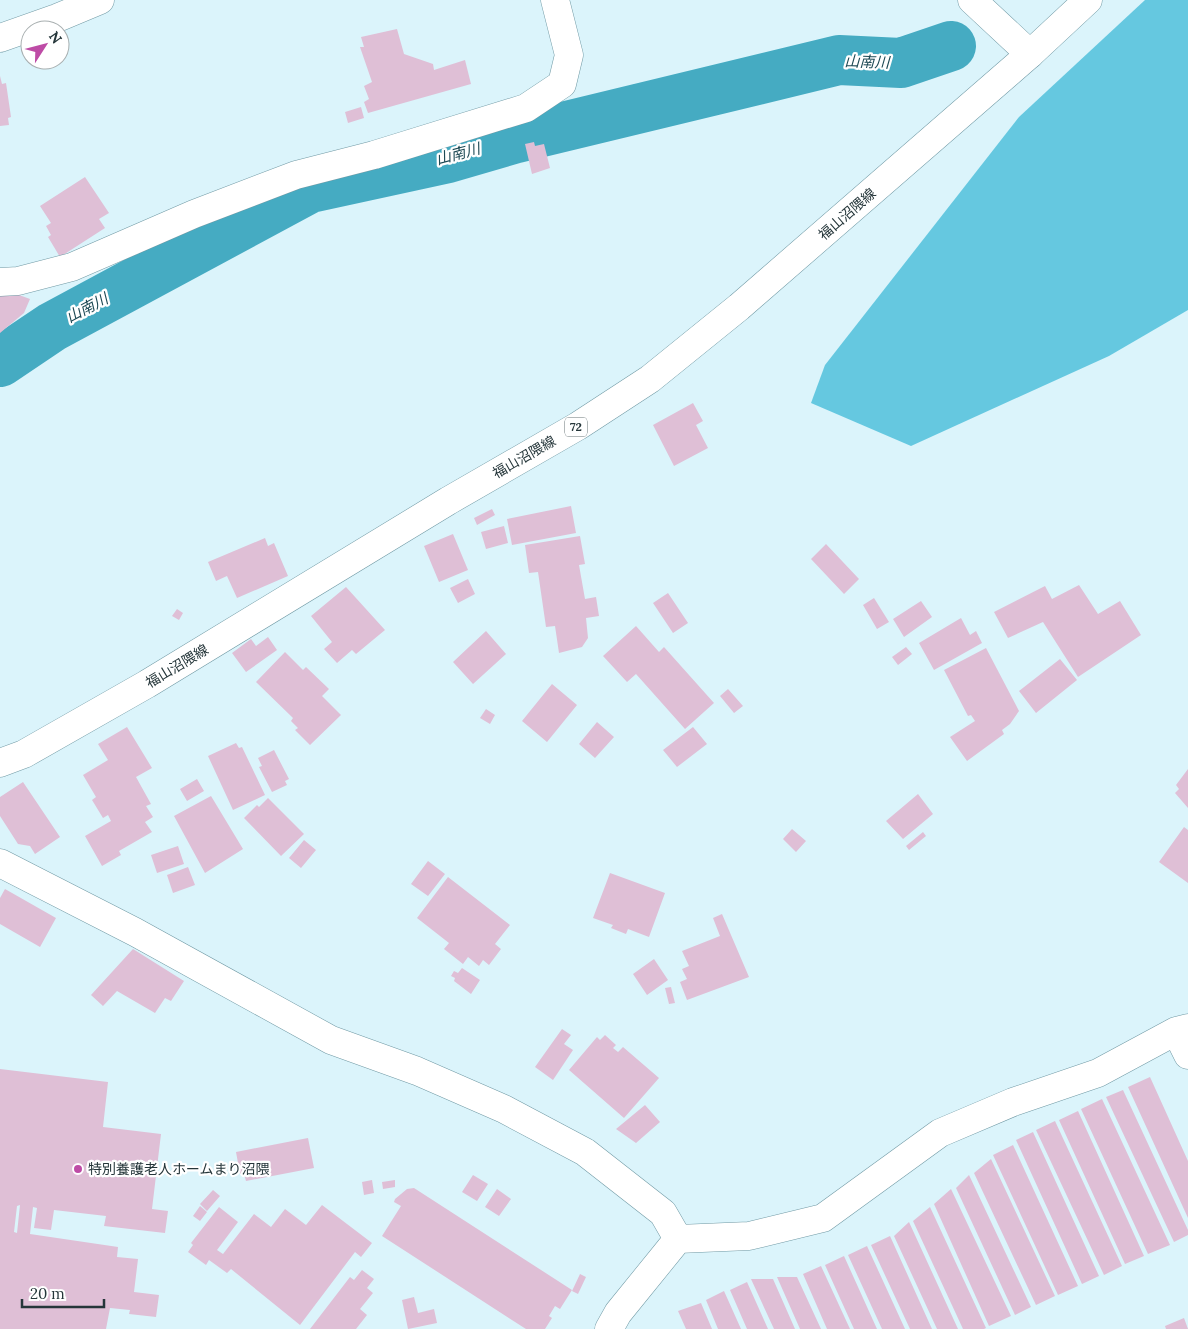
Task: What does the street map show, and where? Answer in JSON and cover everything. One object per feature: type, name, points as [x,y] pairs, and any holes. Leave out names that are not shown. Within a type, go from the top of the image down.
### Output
[{"type":"street","points":[[0,38],[57,18],[100,0]]},
{"type":"street","points":[[0,282],[18,281],[72,267],[194,214],[296,175],[374,156],[526,108],[562,84],[569,54],[555,0]]},
{"type":"street","points":[[972,0],[1030,54]]},
{"type":"street","name":"福山沼隈線","points":[[0,763],[24,754],[147,684],[448,501],[578,426],[650,379],[739,308],[1030,54],[1088,0]]},
{"type":"street","points":[[0,864],[135,932],[331,1040],[417,1071],[504,1109],[585,1152],[663,1214],[678,1239]]},
{"type":"street","points":[[609,1329],[618,1313],[678,1239],[749,1236],[823,1218],[940,1133],[1013,1102],[1098,1073],[1182,1029],[1188,1056]]},
{"type":"shaded area","points":[[1145,0],[1188,0],[1188,310],[1109,356],[911,446],[811,403],[825,365],[1019,117]]},
{"type":"building","points":[[397,29],[404,54],[433,64],[434,70],[465,60],[471,84],[368,113],[364,102],[369,99],[364,86],[372,82],[360,47],[364,47],[361,37]]},
{"type":"building","points":[[0,76],[2,84],[6,83],[11,117],[8,118],[9,125],[0,126]]},
{"type":"building","points":[[361,107],[364,118],[348,123],[345,112]]},
{"type":"building","points":[[534,142],[535,146],[544,144],[550,168],[532,174],[525,144]]},
{"type":"building","points":[[85,177],[109,213],[99,219],[105,228],[60,257],[48,237],[51,235],[46,226],[51,223],[40,206]]},
{"type":"building","points":[[0,288],[30,299],[24,313],[0,333]]},
{"type":"building","points":[[693,403],[703,421],[696,425],[708,448],[674,466],[653,425]]},
{"type":"building","points":[[571,506],[576,533],[512,545],[507,519]]},
{"type":"building","points":[[492,509],[495,515],[477,525],[474,518]]},
{"type":"building","points":[[504,526],[508,543],[486,549],[481,532]]},
{"type":"building","points":[[453,534],[468,570],[439,582],[424,546]]},
{"type":"building","points":[[580,536],[585,564],[579,565],[585,599],[596,597],[599,616],[586,618],[588,638],[582,647],[559,653],[555,626],[546,627],[538,572],[529,573],[525,545]]},
{"type":"building","points":[[265,538],[268,546],[274,543],[288,576],[237,598],[227,576],[216,581],[208,562]]},
{"type":"building","points":[[826,544],[859,579],[844,594],[811,559]]},
{"type":"building","points":[[468,579],[475,594],[458,603],[450,588]]},
{"type":"building","points":[[1079,585],[1098,614],[1120,601],[1141,635],[1078,677],[1043,622],[1008,638],[994,612],[1045,586],[1052,599]]},
{"type":"building","points":[[346,587],[385,630],[356,654],[352,650],[337,663],[324,649],[332,642],[311,616]]},
{"type":"building","points":[[668,593],[688,623],[673,633],[653,603]]},
{"type":"building","points":[[874,598],[889,622],[877,629],[863,605]]},
{"type":"building","points":[[921,601],[932,617],[904,637],[893,619]]},
{"type":"building","points":[[177,609],[183,613],[179,620],[172,616]]},
{"type":"building","points":[[961,618],[970,635],[976,631],[982,643],[934,670],[919,643]]},
{"type":"building","points":[[636,626],[659,652],[664,647],[714,703],[685,729],[636,674],[627,682],[603,656]]},
{"type":"building","points":[[486,631],[506,654],[473,684],[453,662]]},
{"type":"building","points":[[268,637],[277,650],[246,672],[232,653],[251,639],[256,646]]},
{"type":"building","points":[[906,647],[912,654],[898,665],[892,657]]},
{"type":"building","points":[[986,648],[1019,711],[1010,724],[1002,730],[1004,734],[967,761],[950,737],[975,721],[971,715],[968,716],[944,670]]},
{"type":"building","points":[[285,652],[303,670],[306,667],[329,689],[322,696],[341,715],[310,745],[295,730],[298,728],[291,721],[293,718],[256,682]]},
{"type":"building","points":[[1060,659],[1077,680],[1036,713],[1019,691]]},
{"type":"building","points":[[552,684],[577,705],[547,742],[522,721]]},
{"type":"building","points":[[728,689],[743,706],[734,713],[720,696]]},
{"type":"building","points":[[486,709],[495,715],[490,724],[480,718]]},
{"type":"building","points":[[597,722],[614,737],[595,758],[579,744]]},
{"type":"building","points":[[127,727],[152,768],[136,777],[151,804],[146,806],[153,817],[145,822],[152,832],[119,851],[121,855],[102,866],[85,836],[111,821],[108,815],[103,818],[92,800],[96,797],[83,775],[108,760],[98,744]]},
{"type":"building","points":[[693,727],[707,744],[677,767],[663,750]]},
{"type":"building","points":[[236,743],[239,748],[242,747],[265,795],[233,810],[208,756]]},
{"type":"building","points":[[274,750],[289,779],[285,781],[287,785],[272,792],[259,767],[262,766],[258,758]]},
{"type":"building","points":[[1188,769],[1188,808],[1175,793],[1179,789],[1176,785]]},
{"type":"building","points":[[197,779],[204,791],[187,801],[180,789]]},
{"type":"building","points":[[23,782],[60,837],[35,854],[30,846],[18,844],[0,816],[0,797]]},
{"type":"building","points":[[918,794],[933,814],[903,839],[886,821]]},
{"type":"building","points":[[211,796],[243,849],[205,873],[174,816]]},
{"type":"building","points":[[268,798],[304,834],[281,856],[244,818],[257,805],[259,807]]},
{"type":"building","points":[[1184,827],[1188,830],[1188,883],[1159,862]]},
{"type":"building","points":[[792,829],[806,841],[796,852],[783,839]]},
{"type":"building","points":[[923,832],[926,836],[909,850],[906,846]]},
{"type":"building","points":[[304,840],[316,850],[301,868],[289,858]]},
{"type":"building","points":[[178,846],[184,864],[157,873],[151,855]]},
{"type":"building","points":[[428,861],[445,874],[428,896],[411,884]]},
{"type":"building","points":[[188,867],[195,885],[173,893],[167,875]]},
{"type":"building","points":[[610,873],[665,893],[649,937],[628,929],[626,934],[611,928],[613,925],[593,918]]},
{"type":"building","points":[[448,877],[510,925],[495,944],[501,949],[489,965],[483,960],[479,966],[468,957],[463,964],[444,949],[449,943],[417,918]]},
{"type":"building","points":[[5,889],[56,918],[40,947],[0,924],[0,898]]},
{"type":"building","points":[[722,914],[749,977],[687,1000],[680,982],[687,979],[682,969],[689,966],[682,951],[720,936],[713,918]]},
{"type":"building","points":[[133,949],[184,981],[171,1001],[165,998],[155,1013],[117,991],[103,1006],[91,995]]},
{"type":"building","points":[[654,959],[668,980],[647,995],[633,974]]},
{"type":"building","points":[[462,968],[480,980],[471,994],[454,981],[455,978],[451,976],[454,971],[458,973]]},
{"type":"building","points":[[671,987],[675,1003],[669,1004],[665,988]]},
{"type":"building","points":[[562,1029],[571,1035],[564,1044],[573,1050],[553,1080],[535,1067]]},
{"type":"building","points":[[605,1035],[616,1045],[613,1048],[618,1052],[623,1047],[659,1078],[624,1118],[569,1070],[597,1037],[600,1040]]},
{"type":"building","points":[[0,1069],[108,1082],[103,1127],[161,1134],[152,1209],[168,1211],[165,1233],[104,1226],[106,1216],[54,1210],[51,1230],[34,1228],[37,1208],[33,1207],[30,1234],[118,1247],[117,1257],[138,1259],[134,1292],[159,1295],[156,1317],[129,1314],[130,1310],[110,1308],[106,1329],[0,1329]],"holes":[[[20,1205],[17,1233],[14,1232],[17,1206]]]},
{"type":"building","points":[[1150,1077],[1188,1161],[1188,1218],[1128,1087]]},
{"type":"building","points":[[1123,1090],[1188,1230],[1188,1235],[1174,1242],[1106,1097]]},
{"type":"building","points":[[1102,1099],[1170,1245],[1148,1254],[1081,1109]]},
{"type":"building","points":[[645,1105],[660,1122],[636,1143],[616,1129]]},
{"type":"building","points":[[1078,1111],[1144,1256],[1125,1264],[1059,1120]]},
{"type":"building","points":[[1055,1121],[1122,1266],[1104,1275],[1036,1130]]},
{"type":"building","points":[[1033,1132],[1099,1276],[1082,1284],[1016,1140]]},
{"type":"building","points":[[308,1138],[314,1168],[246,1181],[244,1174],[240,1174],[236,1152]]},
{"type":"building","points":[[1013,1145],[1078,1286],[1058,1295],[993,1155]]},
{"type":"building","points":[[991,1159],[1055,1296],[1036,1305],[974,1173]]},
{"type":"building","points":[[473,1175],[488,1184],[477,1201],[462,1192]]},
{"type":"building","points":[[969,1175],[1031,1307],[1015,1315],[956,1188]]},
{"type":"building","points":[[372,1180],[374,1193],[364,1195],[362,1182]]},
{"type":"building","points":[[395,1180],[395,1187],[383,1189],[382,1182]]},
{"type":"building","points":[[414,1188],[572,1290],[560,1309],[555,1306],[549,1316],[552,1318],[545,1329],[526,1329],[382,1236],[401,1206],[394,1202],[395,1199],[407,1189]]},
{"type":"building","points":[[497,1189],[511,1199],[499,1216],[485,1207]]},
{"type":"building","points":[[951,1189],[1011,1316],[989,1326],[934,1204]]},
{"type":"building","points":[[213,1190],[220,1196],[207,1211],[200,1204]]},
{"type":"building","points":[[322,1205],[372,1243],[361,1257],[355,1252],[300,1325],[231,1269],[227,1273],[209,1260],[206,1265],[188,1252],[193,1245],[191,1243],[219,1207],[238,1222],[217,1250],[223,1254],[254,1214],[271,1227],[285,1209],[306,1225]]},
{"type":"building","points":[[200,1206],[207,1212],[200,1221],[193,1216]]},
{"type":"building","points":[[930,1207],[986,1328],[984,1329],[963,1329],[913,1221]]},
{"type":"building","points":[[909,1222],[958,1329],[937,1329],[894,1236]]},
{"type":"building","points":[[890,1236],[932,1329],[910,1329],[871,1245]]},
{"type":"building","points":[[867,1246],[905,1329],[882,1329],[848,1255]]},
{"type":"building","points":[[844,1256],[877,1329],[854,1329],[825,1265]]},
{"type":"building","points":[[821,1266],[850,1329],[827,1329],[803,1274]]},
{"type":"building","points":[[362,1270],[374,1279],[367,1288],[373,1293],[360,1309],[367,1315],[356,1329],[310,1329],[350,1277],[354,1280]]},
{"type":"building","points":[[580,1274],[586,1277],[578,1294],[572,1291]]},
{"type":"building","points":[[777,1277],[797,1277],[821,1329],[800,1329]]},
{"type":"building","points":[[751,1279],[773,1279],[795,1329],[774,1329]]},
{"type":"building","points":[[747,1282],[768,1329],[747,1329],[730,1290]]},
{"type":"building","points":[[724,1291],[741,1329],[718,1329],[706,1300]]},
{"type":"building","points":[[414,1297],[418,1313],[434,1309],[437,1323],[408,1329],[402,1300]]},
{"type":"building","points":[[701,1303],[712,1329],[686,1329],[678,1311]]},
{"type":"building","points":[[1184,1318],[1188,1329],[1166,1329],[1165,1326]]},
{"type":"waterway","name":"山南川","points":[[0,362],[52,327],[310,188],[448,158],[513,139],[839,60],[901,63],[951,46]]},
{"type":"place","name":"特別養護老人ホームまり沼隈","points":[[78,1169]]}]
